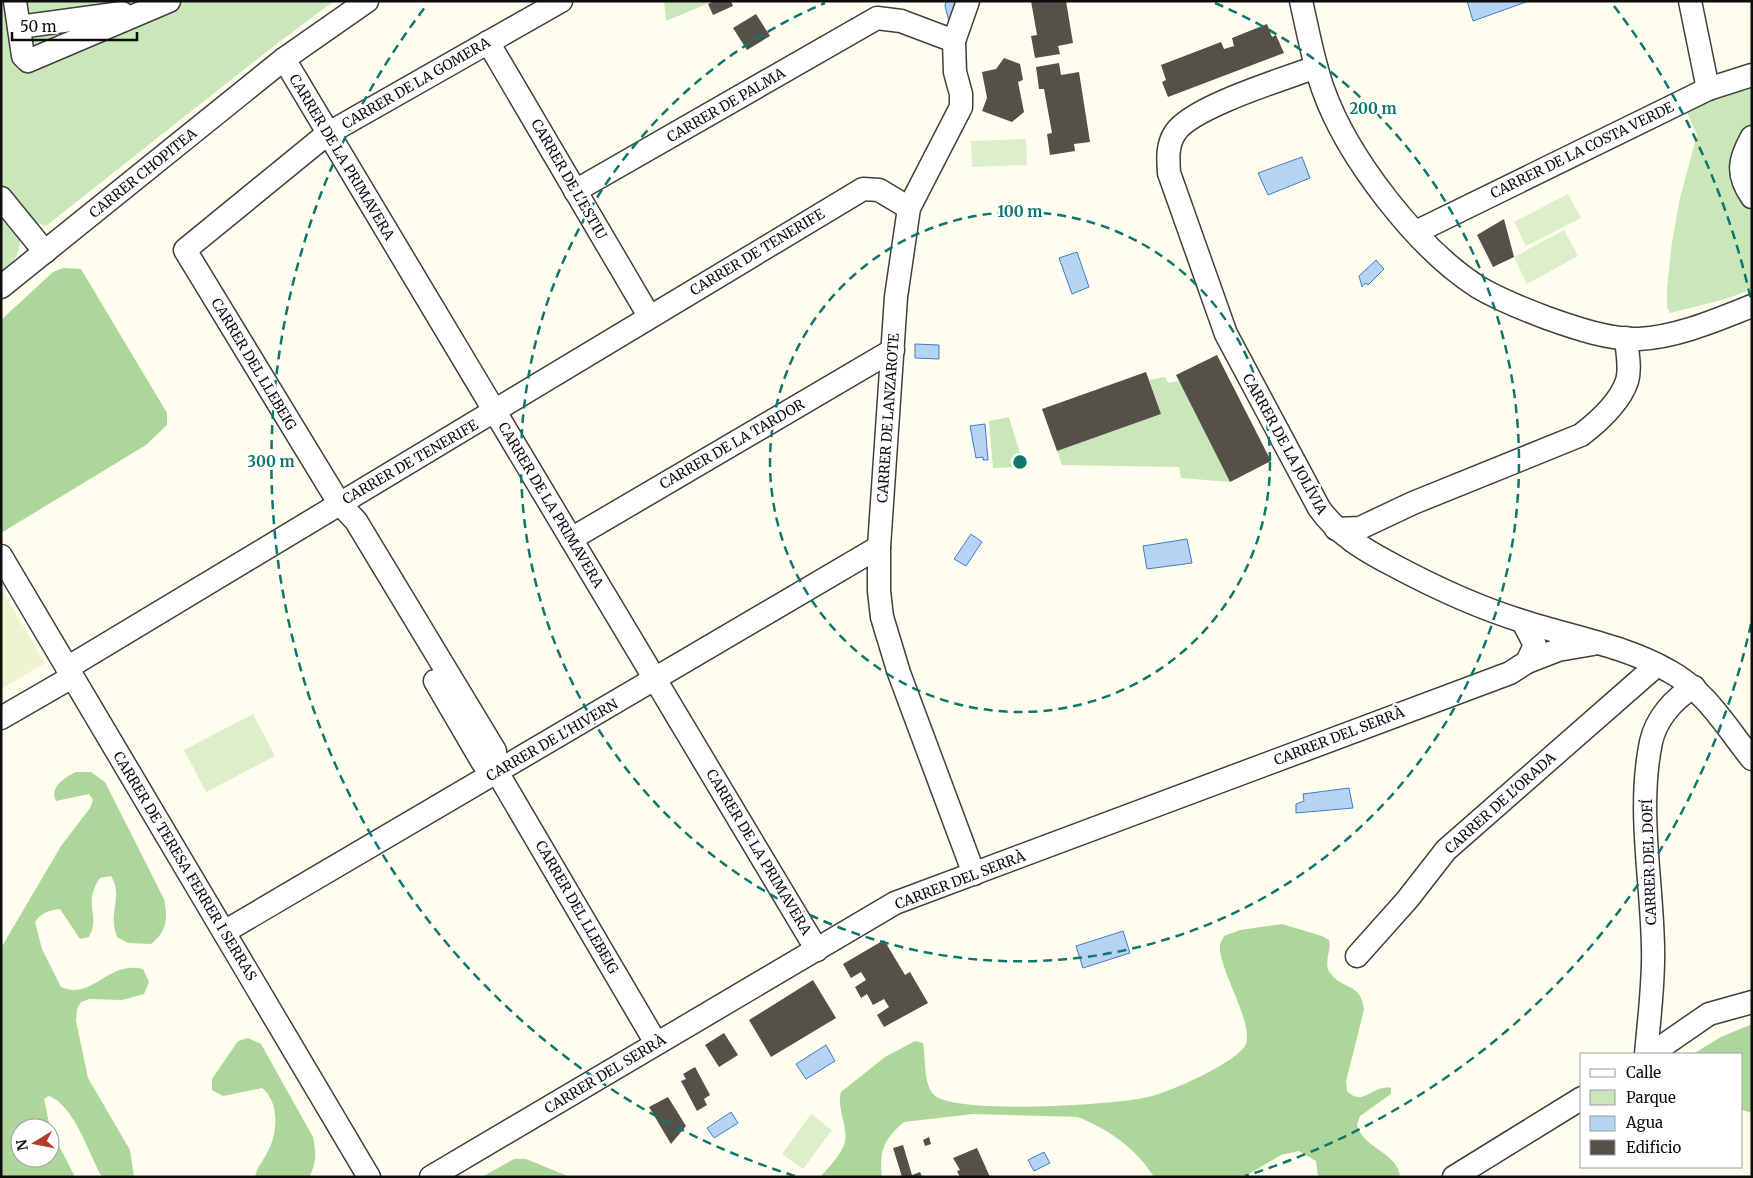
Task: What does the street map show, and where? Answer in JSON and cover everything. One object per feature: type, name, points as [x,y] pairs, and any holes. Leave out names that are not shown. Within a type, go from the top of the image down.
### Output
[{"type":"street","points":[[15,1],[23,56],[28,61],[160,5]]},
{"type":"street","name":"CARRER CHOPITEA","points":[[1,287],[284,59],[367,1]]},
{"type":"street","name":"CARRER DE LA GOMERA","points":[[185,250],[327,134],[560,1]]},
{"type":"street","points":[[954,40],[968,1]]},
{"type":"street","points":[[1301,1],[1316,66],[1334,114],[1357,156],[1385,197],[1416,232],[1440,257],[1476,286],[1495,297],[1567,325],[1626,338],[1640,338],[1676,332],[1752,306]]},
{"type":"street","points":[[1690,1],[1708,89]]},
{"type":"street","points":[[19,27],[160,5]]},
{"type":"street","name":"CARRER DE PALMA","points":[[575,191],[877,18],[901,21],[954,40]]},
{"type":"street","name":"CARRER DE LANZAROTE","points":[[954,40],[955,72],[961,94],[961,107],[909,208],[896,297],[879,547],[879,591],[882,617],[899,672],[974,874]]},
{"type":"street","name":"CARRER DE L'ESTIU","points":[[488,42],[649,316]]},
{"type":"street","name":"CARRER DE LA PRIMAVERA","points":[[284,59],[327,134],[817,950]]},
{"type":"street","name":"CARRER DE LA JOLÍVIA","points":[[1316,66],[1193,115],[1176,132],[1171,142],[1168,161],[1169,173],[1226,334],[1301,478],[1326,519],[1336,529],[1376,556],[1470,603],[1523,622],[1600,643],[1657,665],[1694,687],[1752,759]]},
{"type":"street","name":"CARRER DE LA COSTA VERDE","points":[[1416,232],[1708,89],[1752,75]]},
{"type":"street","points":[[1752,137],[1742,155],[1741,164],[1744,183],[1752,197]]},
{"type":"street","name":"CARRER DE TENERIFE","points":[[1,718],[70,672],[339,503],[495,412],[649,316],[863,189],[879,190],[909,208]]},
{"type":"street","points":[[1,198],[44,252]]},
{"type":"street","name":"CARRER DEL LLEBEIG","points":[[185,250],[339,503],[356,521],[495,751],[497,772],[656,1043]]},
{"type":"street","points":[[1336,529],[1360,528],[1413,503],[1581,435],[1597,423],[1615,401],[1627,382],[1626,338]]},
{"type":"street","name":"CARRER DE LA TARDOR","points":[[571,539],[893,350]]},
{"type":"street","points":[[1376,556],[1368,539],[1378,521]]},
{"type":"street","name":"CARRER DE L'HIVERN","points":[[224,932],[879,547]]},
{"type":"street","name":"CARRER DE TERESA FERRER I SERRAS","points":[[1,556],[368,1177]]},
{"type":"street","points":[[1523,622],[1535,644],[1527,662]]},
{"type":"street","name":"CARRER DEL SERRÀ","points":[[431,1177],[895,903],[1392,716],[1478,686],[1510,673],[1527,662],[1558,650],[1600,643]]},
{"type":"street","name":"CARRER DE L'ORADA","points":[[1357,956],[1407,900],[1446,850],[1657,665]]},
{"type":"street","name":"CARRER DEL DOFÍ","points":[[1646,1053],[1653,948],[1647,868],[1646,796],[1651,741],[1664,713],[1680,694],[1694,687]]},
{"type":"street","points":[[1652,1053],[1709,1014],[1752,1002]]},
{"type":"street","points":[[1454,1177],[1580,1099]]},
{"type":"green space","points":[[1,1],[334,1],[270,49],[46,226],[30,221],[20,222],[20,244],[16,256],[13,262],[1,272]]},
{"type":"green space","points":[[664,1],[714,1],[666,21]]},
{"type":"green space","points":[[1752,88],[1752,289],[1726,299],[1670,313],[1667,307],[1667,288],[1672,242],[1680,198],[1697,135],[1685,108]]},
{"type":"green space","points":[[1026,139],[1027,165],[972,167],[971,141]]},
{"type":"green space","points":[[1568,194],[1581,218],[1526,246],[1514,222]]},
{"type":"green space","points":[[1564,230],[1578,256],[1527,284],[1514,257]]},
{"type":"green space","points":[[63,268],[81,269],[167,413],[167,425],[146,445],[1,533],[1,320],[53,272]]},
{"type":"green space","points":[[1165,377],[1168,383],[1179,381],[1230,482],[1181,478],[1179,467],[1062,465],[1057,451],[1161,414],[1149,380]]},
{"type":"green space","points":[[1009,417],[1024,467],[993,468],[989,421]]},
{"type":"green space","points":[[1,588],[45,663],[1,689]]},
{"type":"green space","points":[[253,714],[275,756],[206,792],[184,750]]},
{"type":"green space","points":[[76,772],[91,772],[105,782],[164,899],[165,924],[160,934],[151,944],[128,943],[117,937],[114,928],[116,891],[111,876],[100,878],[92,895],[93,923],[89,937],[80,939],[60,909],[46,912],[35,922],[42,949],[61,987],[72,990],[82,989],[110,974],[130,968],[143,969],[149,982],[144,994],[122,1000],[89,999],[81,1002],[77,1009],[76,1021],[88,1078],[130,1150],[134,1177],[102,1177],[74,1120],[58,1101],[49,1096],[44,1099],[48,1118],[10,1118],[10,1168],[60,1168],[60,1148],[75,1177],[1,1177],[1,948],[61,846],[90,808],[93,800],[89,794],[56,801],[54,796],[56,787]]},
{"type":"green space","points":[[1282,924],[1322,936],[1329,940],[1328,970],[1341,983],[1356,991],[1362,1001],[1364,1010],[1346,1081],[1347,1091],[1353,1096],[1358,1097],[1378,1089],[1391,1088],[1391,1094],[1360,1116],[1357,1125],[1360,1133],[1366,1139],[1394,1162],[1400,1177],[1318,1177],[1316,1161],[1299,1151],[1281,1155],[1244,1177],[1154,1177],[1139,1157],[1121,1141],[1078,1117],[973,1114],[904,1122],[887,1140],[884,1146],[881,1160],[882,1177],[820,1177],[837,1158],[844,1145],[845,1132],[840,1105],[841,1092],[885,1057],[915,1041],[923,1043],[926,1078],[934,1095],[948,1101],[972,1105],[1003,1107],[1072,1105],[1130,1100],[1170,1090],[1214,1069],[1238,1054],[1244,1047],[1247,1038],[1242,1013],[1221,956],[1221,942],[1224,936],[1240,930]]},
{"type":"green space","points":[[1752,1024],[1752,1113],[1743,1110],[1743,1053],[1695,1053],[1721,1037]]},
{"type":"green space","points":[[248,1038],[261,1044],[313,1137],[315,1157],[309,1177],[255,1177],[274,1134],[275,1117],[272,1100],[262,1088],[223,1096],[212,1090],[212,1079],[238,1041]]},
{"type":"green space","points":[[811,1114],[832,1130],[803,1169],[782,1154]]},
{"type":"green space","points":[[514,1159],[526,1159],[570,1177],[482,1177]]},
{"type":"water","points":[[946,1],[956,1],[954,41],[945,6]]},
{"type":"water","points":[[1467,1],[1529,1],[1473,21]]},
{"type":"water","points":[[1302,157],[1310,178],[1268,195],[1258,173]]},
{"type":"water","points":[[1077,252],[1089,287],[1072,294],[1059,258]]},
{"type":"water","points":[[1376,260],[1384,269],[1368,285],[1365,283],[1362,287],[1359,276]]},
{"type":"water","points":[[915,344],[939,345],[939,359],[915,358]]},
{"type":"water","points":[[985,424],[988,460],[983,460],[983,457],[976,458],[970,426]]},
{"type":"water","points":[[971,534],[982,542],[966,566],[954,559]]},
{"type":"water","points":[[1187,539],[1192,563],[1147,569],[1143,546]]},
{"type":"water","points":[[1349,788],[1353,808],[1296,813],[1296,804],[1304,801],[1303,794]]},
{"type":"water","points":[[1123,931],[1130,953],[1083,968],[1076,946]]},
{"type":"water","points":[[826,1045],[835,1061],[806,1079],[796,1064]]},
{"type":"water","points":[[731,1112],[738,1123],[714,1138],[707,1128]]},
{"type":"water","points":[[1044,1152],[1050,1163],[1034,1171],[1028,1160]]},
{"type":"building","points":[[714,1],[731,1],[733,6],[713,15],[708,4]]},
{"type":"building","points":[[1031,1],[1066,1],[1073,43],[1058,46],[1060,54],[1035,58],[1031,36],[1037,35]]},
{"type":"building","points":[[756,14],[770,36],[747,50],[733,28]]},
{"type":"building","points":[[1267,24],[1272,37],[1276,35],[1284,53],[1168,97],[1162,82],[1166,80],[1161,65],[1221,42],[1224,49],[1234,46],[1232,38]]},
{"type":"building","points":[[1004,58],[1020,64],[1023,80],[1018,82],[1024,112],[1012,122],[982,111],[987,98],[982,72],[996,69]]},
{"type":"building","points":[[1059,63],[1061,75],[1079,72],[1090,142],[1074,144],[1075,151],[1050,155],[1047,134],[1052,133],[1044,89],[1039,89],[1036,67]]},
{"type":"building","points":[[1504,219],[1514,257],[1493,267],[1477,235]]},
{"type":"building","points":[[1217,355],[1271,461],[1230,482],[1176,375]]},
{"type":"building","points":[[1146,372],[1161,414],[1057,451],[1042,409]]},
{"type":"building","points":[[884,940],[905,975],[910,972],[928,1003],[884,1027],[877,1015],[889,1007],[884,999],[873,1005],[867,994],[861,998],[855,987],[866,980],[861,972],[851,978],[843,964]]},
{"type":"building","points":[[813,980],[836,1018],[771,1057],[749,1020]]},
{"type":"building","points":[[724,1033],[738,1055],[719,1067],[705,1045]]},
{"type":"building","points":[[695,1067],[710,1095],[704,1099],[707,1105],[697,1111],[681,1081],[686,1079],[683,1074]]},
{"type":"building","points":[[668,1097],[686,1126],[671,1144],[649,1107]]},
{"type":"building","points":[[929,1137],[931,1144],[925,1146],[923,1140]]},
{"type":"building","points":[[903,1145],[912,1175],[920,1172],[922,1177],[902,1177],[893,1148]]},
{"type":"building","points":[[977,1148],[990,1177],[960,1177],[957,1171],[960,1170],[953,1158]]}]
